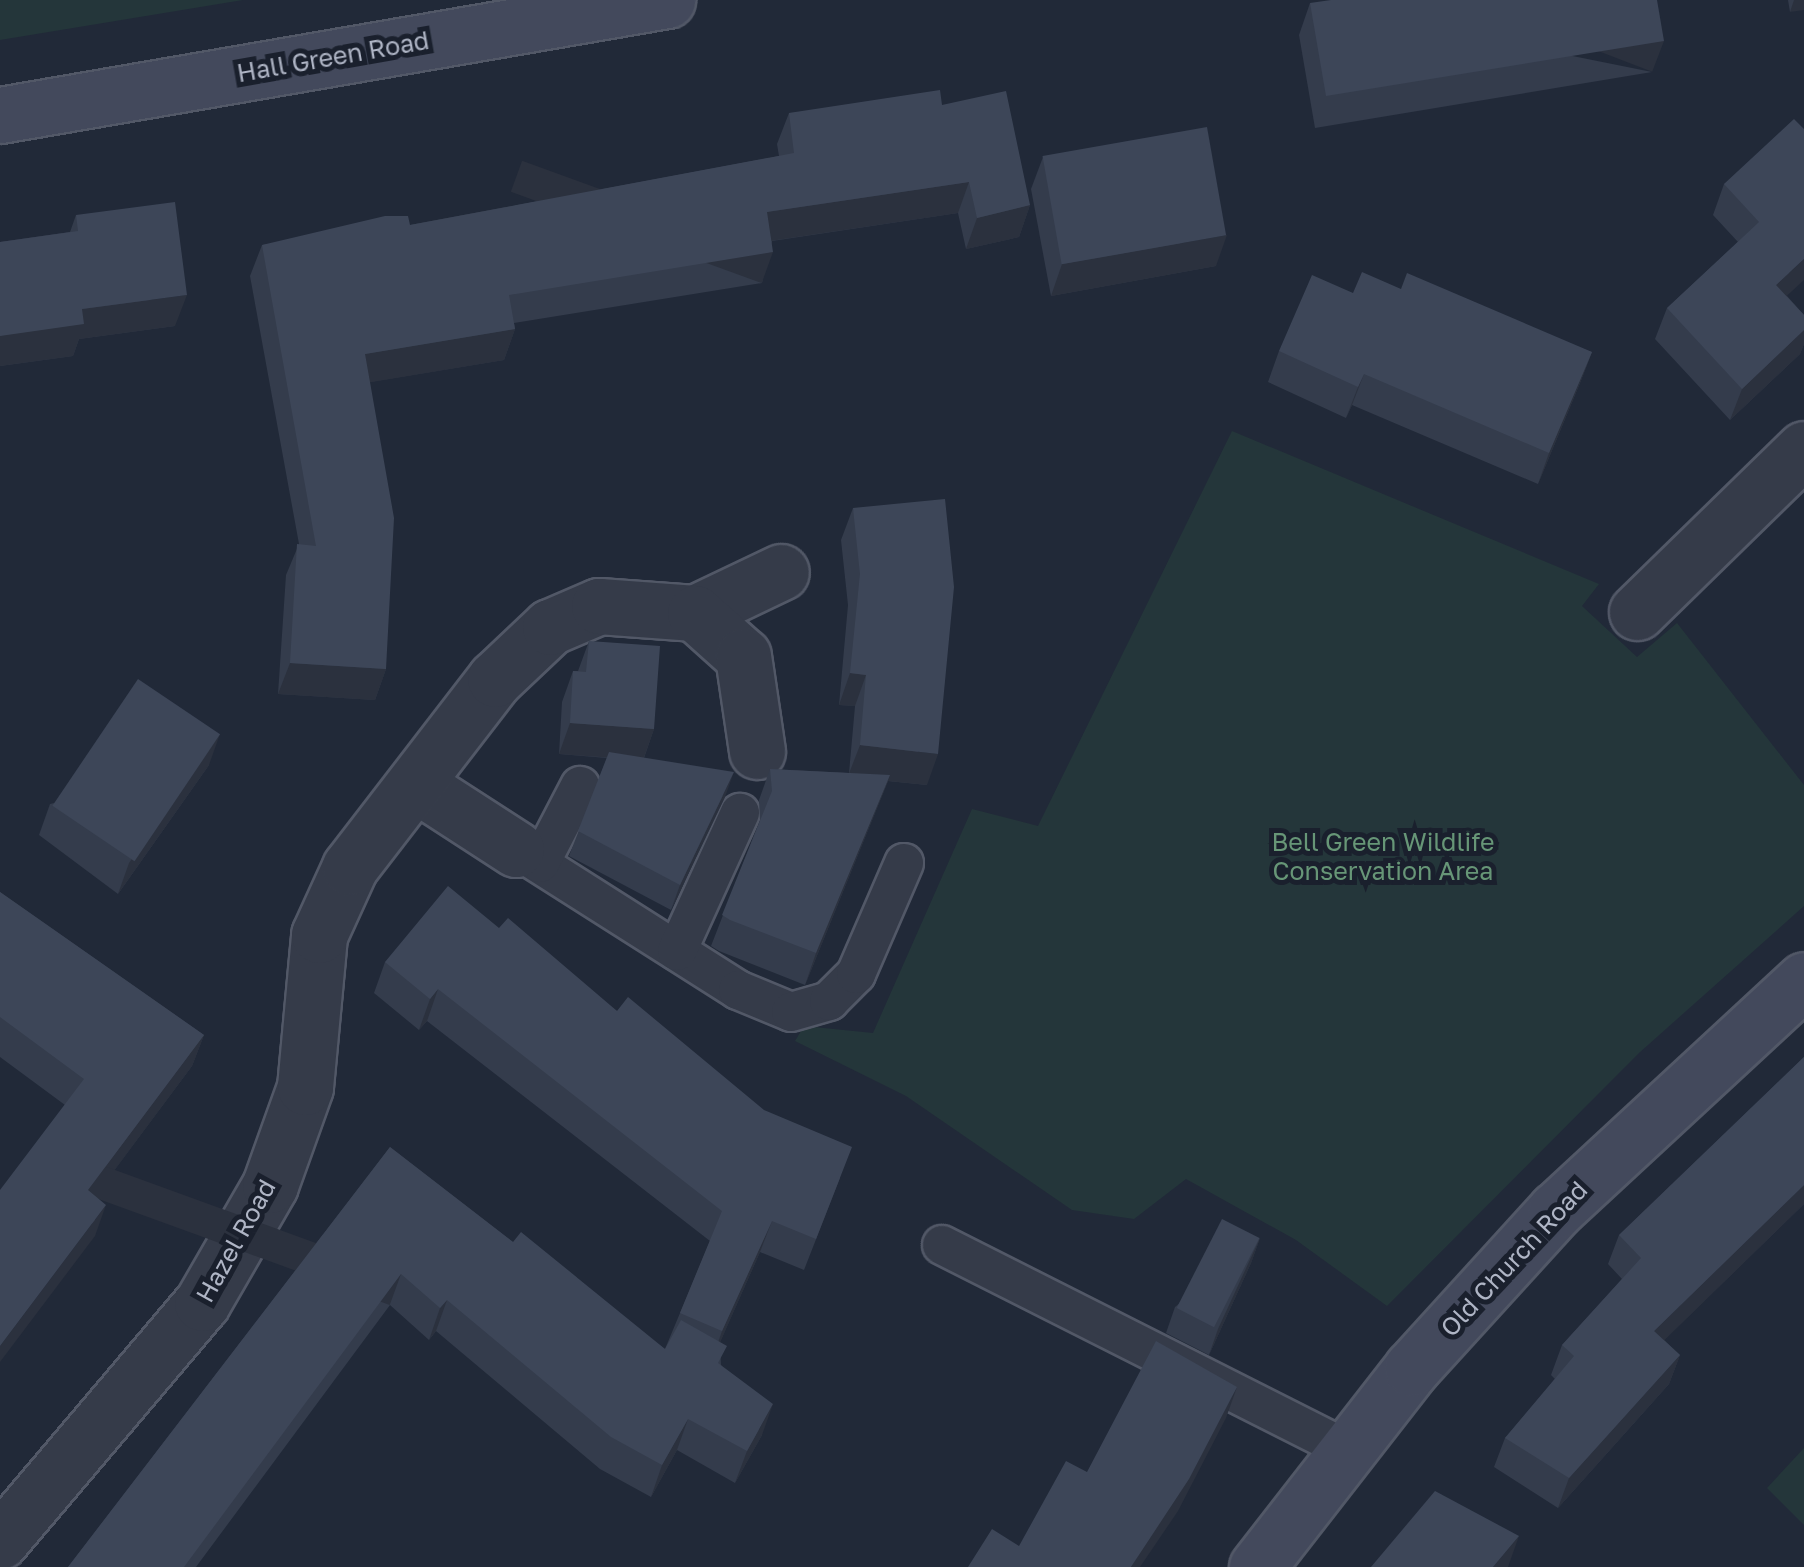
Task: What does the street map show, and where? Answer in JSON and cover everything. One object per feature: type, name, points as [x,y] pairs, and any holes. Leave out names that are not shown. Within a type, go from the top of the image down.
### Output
[{"type":"main road","name":"Hall Green Road","points":[[0,115],[667,0]]},
{"type":"main road","name":"Old Church Road","points":[[1257,1567],[1346,1449],[1556,1210],[1804,980]]},
{"type":"street","points":[[1638,612],[1804,449]]},
{"type":"street","name":"Hazel Road","points":[[0,1541],[202,1303],[270,1186],[305,1086],[318,935],[350,868],[418,785],[494,679],[550,627],[599,606],[695,613],[781,572]]},
{"type":"street","points":[[695,613],[743,656],[757,751]]},
{"type":"street","points":[[418,785],[528,856]]},
{"type":"lane","points":[[580,786],[528,856],[772,1008],[829,1001],[856,974],[904,863]]},
{"type":"lane","points":[[677,951],[740,813]]},
{"type":"lane","points":[[942,1245],[1346,1449]]},
{"type":"green space","points":[[0,0],[243,0],[0,40]]},
{"type":"green space","name":"Bell Green Wildlife Conservation Area","points":[[1232,431],[1599,584],[1582,606],[1637,657],[1677,623],[1804,785],[1804,906],[1639,1053],[1387,1306],[1296,1240],[1186,1179],[1134,1219],[1072,1210],[906,1096],[795,1041],[804,1026],[873,1033],[972,809],[1038,826]]},
{"type":"green space","points":[[1804,1448],[1804,1525],[1767,1488]]},
{"type":"building","points":[[1657,0],[1664,41],[1326,96],[1310,3]]},
{"type":"building","points":[[940,90],[942,105],[1006,91],[1030,205],[977,218],[969,182],[767,212],[773,252],[509,295],[515,329],[365,354],[394,518],[386,669],[290,663],[297,544],[316,546],[262,245],[385,216],[408,216],[410,225],[794,153],[789,113]]},
{"type":"building","points":[[1794,119],[1804,129],[1804,259],[1776,285],[1804,315],[1804,330],[1742,389],[1667,308],[1759,222],[1724,184]]},
{"type":"building","points":[[1207,127],[1226,235],[1062,264],[1043,156]]},
{"type":"building","points":[[175,202],[187,295],[82,309],[84,324],[0,336],[0,242],[78,231],[76,215]]},
{"type":"building","points":[[1362,272],[1401,289],[1407,273],[1592,352],[1549,453],[1364,374],[1358,387],[1279,351],[1312,275],[1353,293]]},
{"type":"building","points":[[945,499],[954,587],[938,754],[860,745],[866,675],[850,673],[860,574],[853,508]]},
{"type":"building","points":[[589,641],[660,646],[654,729],[570,723],[573,671],[586,672]]},
{"type":"building","points":[[138,679],[220,734],[135,861],[52,806]]},
{"type":"building","points":[[609,752],[734,772],[680,885],[578,831]]},
{"type":"building","points":[[770,769],[890,775],[816,953],[722,915],[772,791]]},
{"type":"building","points":[[448,886],[499,928],[508,918],[617,1011],[628,997],[764,1110],[852,1147],[816,1239],[772,1221],[722,1331],[680,1313],[722,1211],[438,989],[430,999],[385,962]]},
{"type":"building","points":[[0,892],[204,1035],[88,1190],[106,1205],[0,1346],[0,1190],[84,1079],[0,1017]]},
{"type":"building","points":[[1804,1057],[1804,1185],[1654,1331],[1680,1355],[1569,1478],[1505,1438],[1574,1356],[1562,1345],[1641,1258],[1619,1235]]},
{"type":"building","points":[[390,1147],[513,1242],[521,1232],[665,1349],[681,1320],[727,1346],[718,1363],[773,1404],[747,1451],[688,1419],[662,1465],[611,1437],[447,1300],[440,1308],[401,1274],[184,1567],[68,1567]]},
{"type":"building","points":[[1222,1219],[1259,1238],[1214,1327],[1177,1308]]},
{"type":"building","points":[[1156,1341],[1237,1387],[1189,1479],[1131,1567],[968,1567],[992,1529],[1019,1546],[1066,1461],[1087,1472]]},
{"type":"building","points":[[1435,1491],[1519,1536],[1493,1567],[1371,1567]]}]
